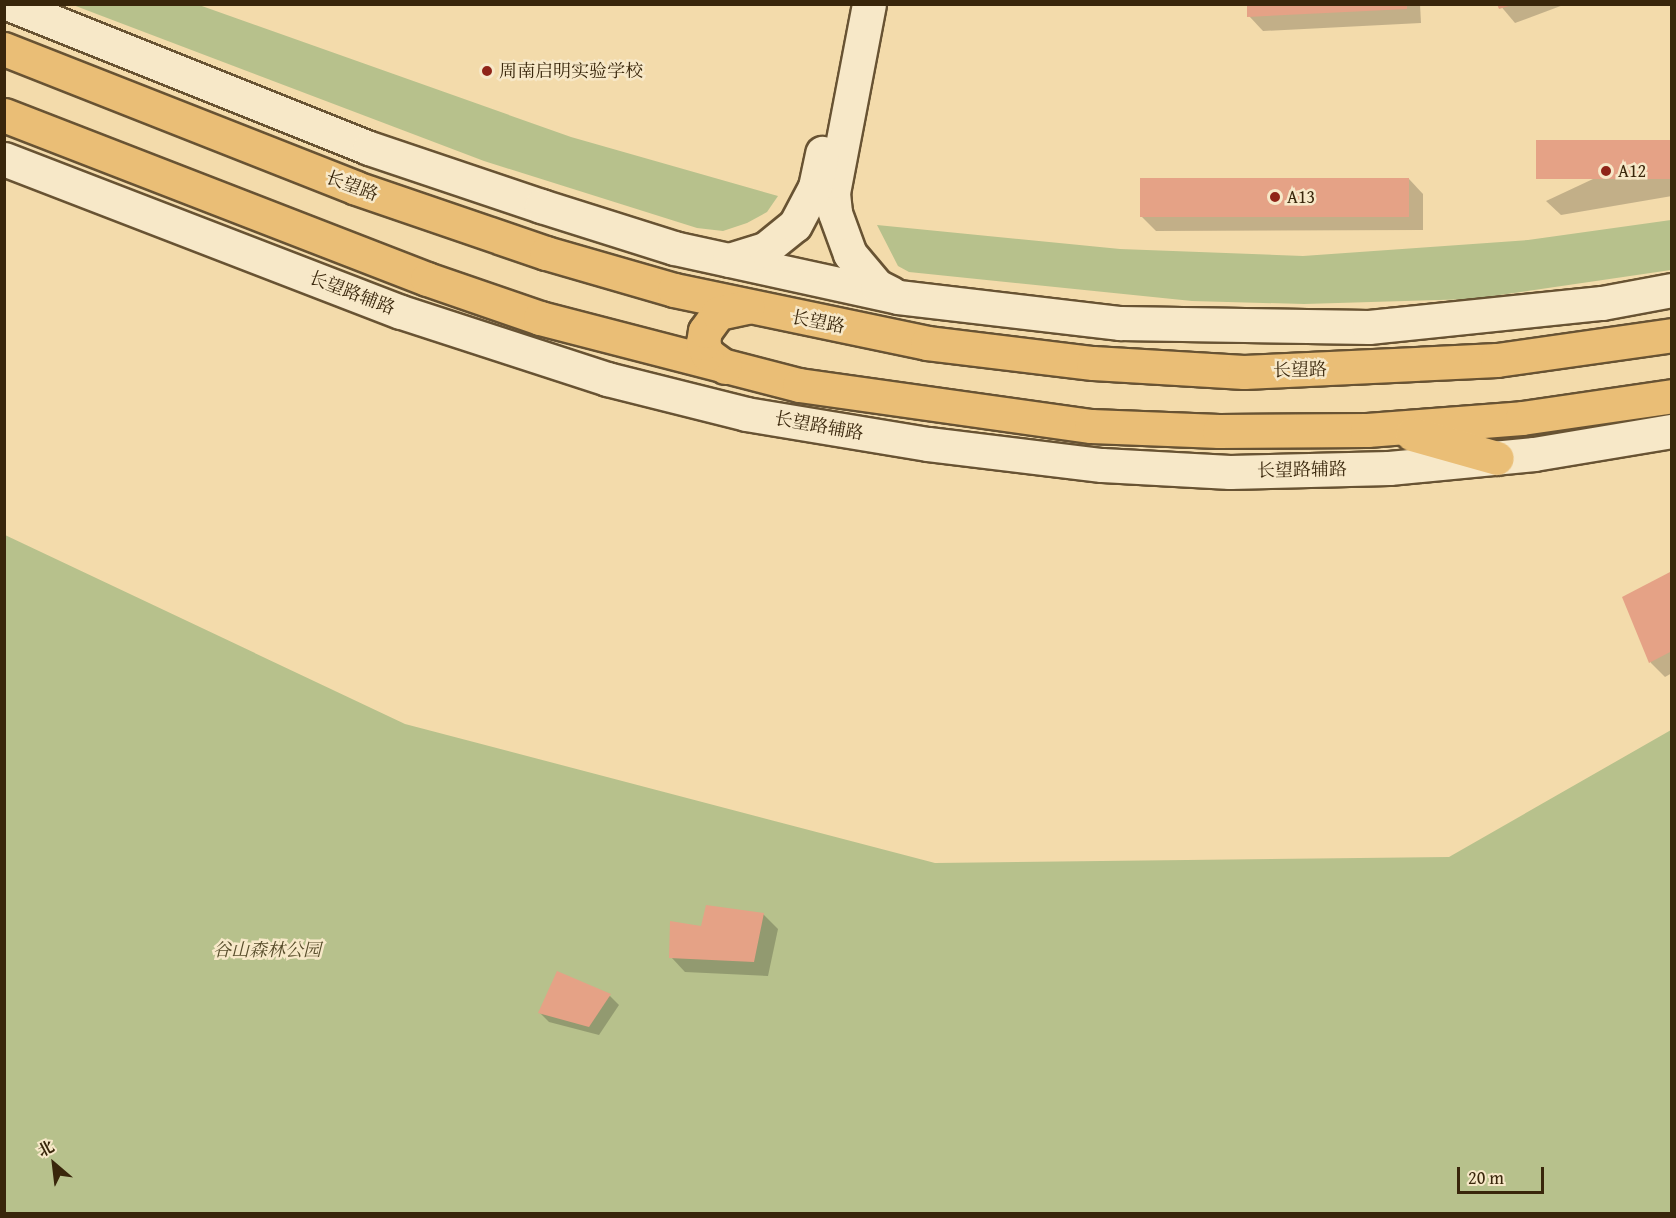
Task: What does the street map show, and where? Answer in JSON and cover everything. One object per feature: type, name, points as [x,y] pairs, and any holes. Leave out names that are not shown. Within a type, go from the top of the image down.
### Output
[{"type":"main road","name":"长望路","points":[[4,49],[356,188],[546,254],[747,307],[927,343],[1093,363],[1244,372],[1497,360],[1671,335]]},
{"type":"main road","points":[[4,115],[427,279],[540,318],[799,385],[1090,426],[1219,431],[1390,428],[1522,418],[1671,396]]},
{"type":"main road","points":[[724,367],[707,354],[703,343],[705,331],[718,313],[747,307]]},
{"type":"main road","points":[[1390,428],[1497,458]]},
{"type":"street","points":[[9,4],[369,148],[541,207],[729,260],[898,297],[1120,323],[1358,327],[1499,316],[1602,303],[1671,290]]},
{"type":"street","points":[[729,260],[748,257],[781,238],[806,208],[815,187],[851,4]]},
{"type":"street","points":[[869,4],[833,193],[835,213],[850,254],[878,286],[898,297]]},
{"type":"street","name":"长望路辅路","points":[[4,159],[401,312],[607,379],[746,414],[928,444],[1102,465],[1242,471],[1389,468],[1497,458],[1671,431]]},
{"type":"green space","points":[[73,5],[199,5],[571,137],[778,196],[767,212],[747,223],[723,231],[697,228],[484,161]]},
{"type":"green space","points":[[1671,220],[1671,270],[1472,299],[1304,304],[1192,301],[909,272],[898,266],[877,225],[1120,249],[1303,256],[1528,240]]},
{"type":"green space","name":"谷山森林公园","points":[[5,535],[405,724],[935,863],[1449,857],[1671,730],[1671,1213],[5,1214]]},
{"type":"building","points":[[1247,4],[1407,4],[1407,9],[1247,17]]},
{"type":"building","points":[[1497,4],[1512,4],[1512,5],[1499,9]]},
{"type":"building","name":"A12","points":[[1536,140],[1672,140],[1672,179],[1536,179]]},
{"type":"building","name":"A13","points":[[1140,178],[1409,178],[1409,217],[1140,217]]},
{"type":"building","points":[[1672,571],[1672,651],[1649,663],[1622,597]]},
{"type":"building","points":[[706,905],[764,913],[754,962],[669,958],[670,921],[701,926]]},
{"type":"building","points":[[557,971],[611,994],[589,1027],[538,1013]]},
{"type":"place","name":"周南启明实验学校","points":[[487,71]]},
{"type":"place","name":"A12","points":[[1606,171]]},
{"type":"place","name":"A13","points":[[1275,197]]}]
